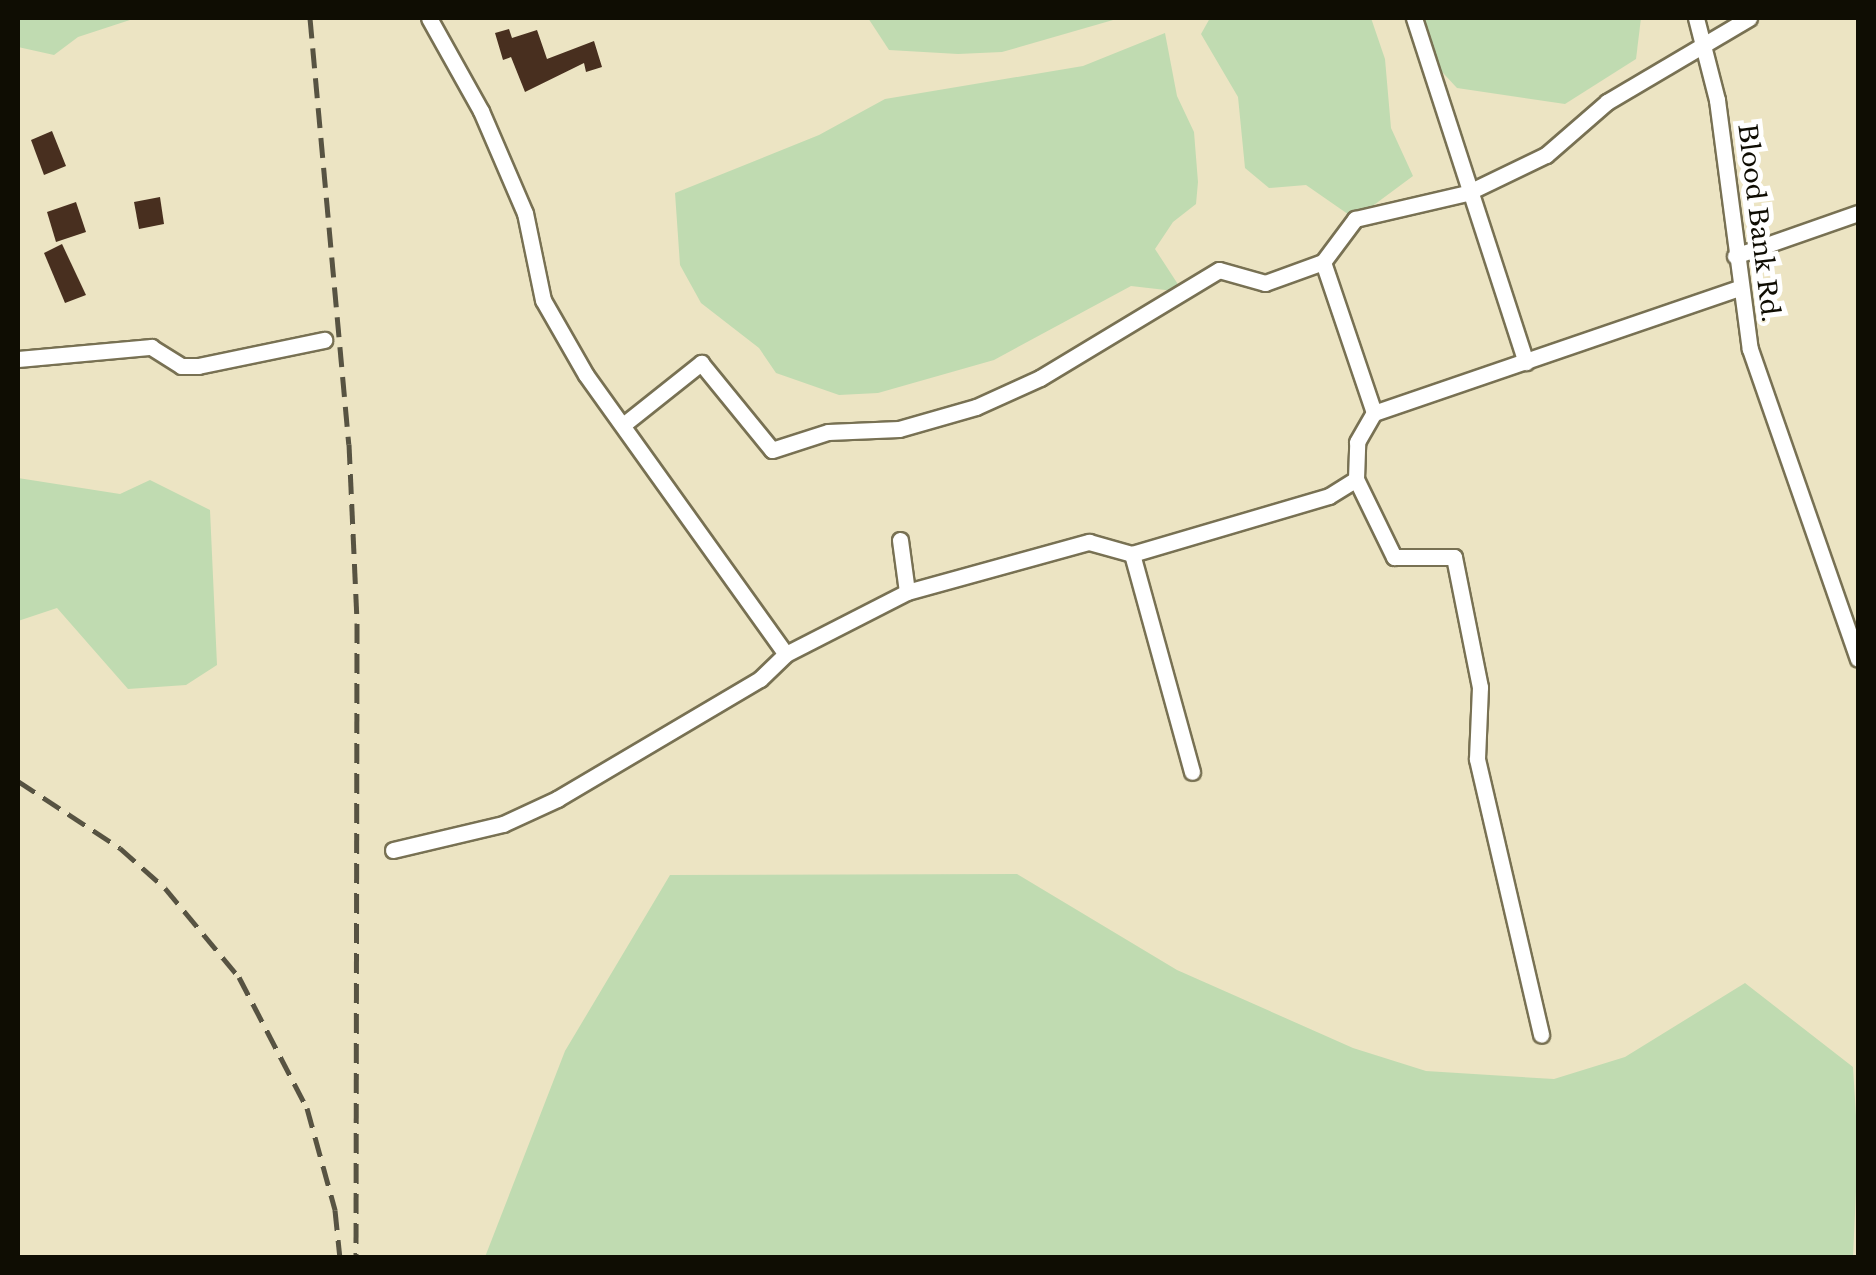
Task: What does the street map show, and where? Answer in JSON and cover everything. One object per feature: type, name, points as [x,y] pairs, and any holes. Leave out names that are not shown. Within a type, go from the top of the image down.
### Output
[{"type":"street","points":[[429,18],[481,112],[525,213],[543,300],[623,425],[786,654]]},
{"type":"street","points":[[1414,18],[1467,193],[1526,362]]},
{"type":"street","name":"Blood Bank Rd.","points":[[1696,18],[1735,218],[1737,289],[1750,349],[1858,659]]},
{"type":"street","points":[[623,425],[701,363],[772,450],[828,432],[899,429],[976,407],[1040,378],[1219,270],[1265,282],[1323,262],[1355,219],[1467,193],[1546,155],[1608,102],[1749,18]]},
{"type":"street","points":[[1735,256],[1858,213]]},
{"type":"street","points":[[1323,262],[1374,412]]},
{"type":"street","points":[[1540,1034],[1477,759],[1480,687],[1454,556],[1394,557],[1356,479],[1357,442],[1374,412],[1526,362],[1629,321],[1737,289]]},
{"type":"street","points":[[18,359],[151,347],[181,366],[198,366],[324,340]]},
{"type":"street","points":[[393,850],[503,824],[558,799],[760,679],[786,654],[907,592],[1090,542],[1132,554],[1329,496],[1356,479]]},
{"type":"street","points":[[900,540],[907,592]]},
{"type":"street","points":[[1132,554],[1192,772]]},
{"type":"green space","points":[[18,18],[136,18],[78,37],[54,55],[18,47]]},
{"type":"green space","points":[[868,18],[1120,18],[1002,52],[958,54],[889,50]]},
{"type":"green space","points":[[1210,18],[1371,18],[1385,59],[1391,128],[1413,176],[1355,219],[1306,185],[1269,188],[1245,168],[1238,97],[1201,34]]},
{"type":"green space","points":[[1407,18],[1641,18],[1636,59],[1565,104],[1457,88],[1416,44]]},
{"type":"green space","points":[[1165,33],[1177,96],[1194,132],[1198,182],[1196,204],[1173,222],[1155,249],[1183,292],[1131,286],[994,360],[878,393],[839,395],[776,373],[759,348],[701,303],[680,265],[675,193],[819,135],[885,99],[1083,66]]},
{"type":"green space","points":[[18,478],[120,494],[150,480],[210,510],[217,665],[186,685],[128,689],[57,608],[18,621]]},
{"type":"green space","points":[[1017,874],[1177,970],[1353,1048],[1426,1071],[1554,1079],[1625,1057],[1745,983],[1853,1067],[1858,1148],[1853,1257],[485,1257],[565,1051],[670,875]]},
{"type":"building","points":[[509,29],[512,38],[537,30],[547,59],[594,41],[602,67],[586,72],[584,63],[525,92],[511,57],[503,60],[495,33]]},
{"type":"building","points":[[52,131],[66,166],[44,175],[31,140]]},
{"type":"building","points":[[160,197],[164,224],[139,229],[134,202]]},
{"type":"building","points":[[76,202],[86,232],[56,242],[47,212]]},
{"type":"building","points":[[62,244],[86,295],[65,303],[44,253]]},
{"type":"railway","points":[[310,18],[349,444],[357,623],[356,1258]]},
{"type":"railway","points":[[18,781],[120,848],[165,888],[239,977],[307,1108],[335,1210],[340,1258]]}]
